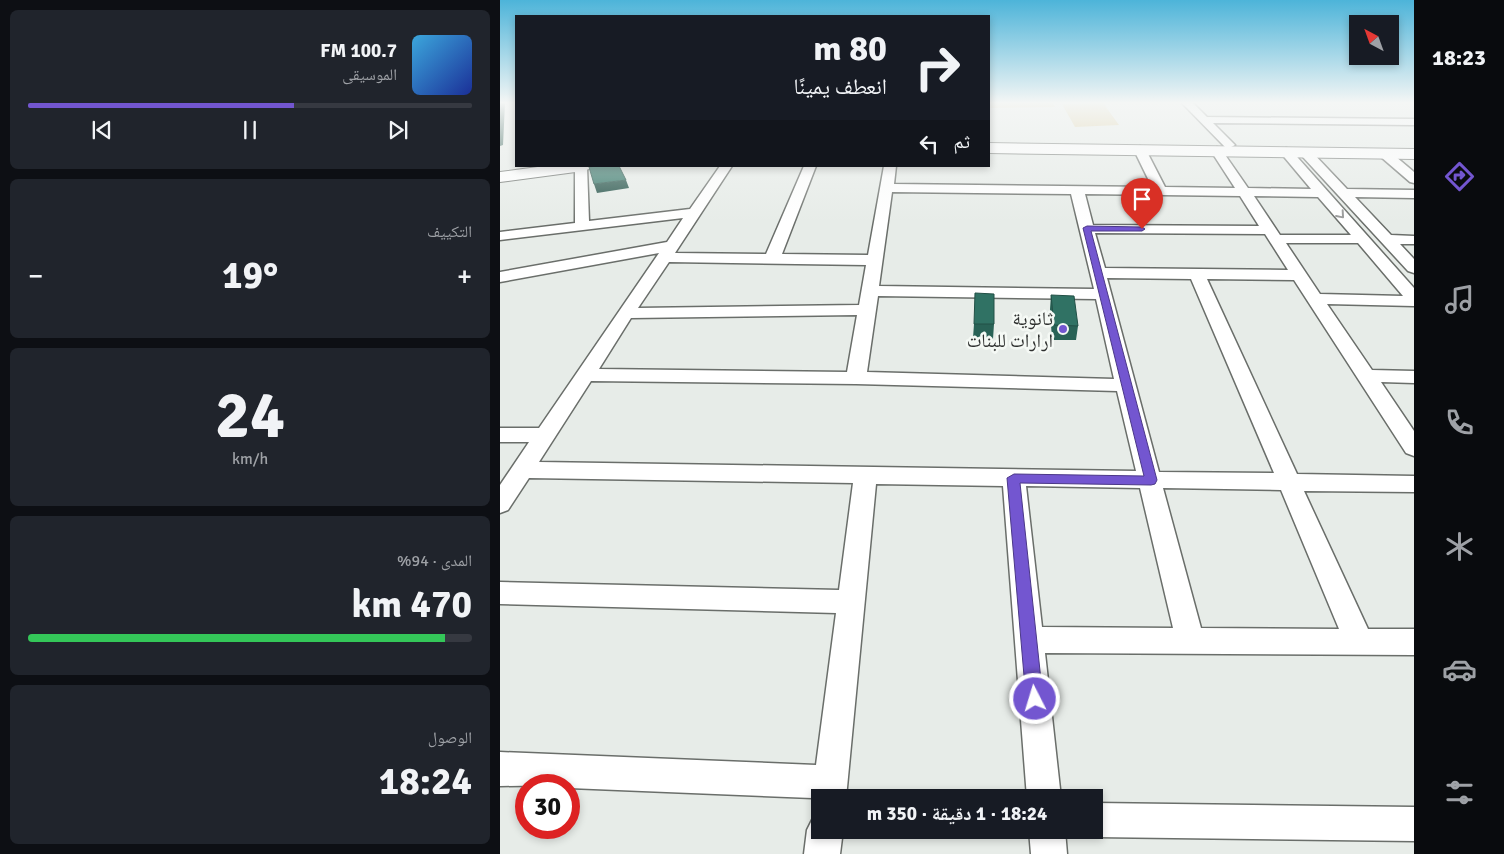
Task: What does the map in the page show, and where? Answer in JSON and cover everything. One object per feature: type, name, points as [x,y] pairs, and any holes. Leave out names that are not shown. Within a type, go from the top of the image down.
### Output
[{"type":"street","points":[[1022,143],[1347,150],[1414,147]]},
{"type":"street","points":[[1220,143],[1244,192],[1414,448]]},
{"type":"street","points":[[990,148],[1140,150],[1184,147]]},
{"type":"street","points":[[1223,148],[1286,152],[1318,165],[1414,268]]},
{"type":"street","points":[[1140,150],[1160,191]]},
{"type":"street","points":[[1302,159],[1347,150],[1385,154],[1414,154]]},
{"type":"street","points":[[1385,154],[1414,179]]},
{"type":"street","points":[[1302,159],[1321,193],[1414,300]]},
{"type":"street","points":[[500,170],[522,167]]},
{"type":"street","points":[[500,177],[575,167]]},
{"type":"street","points":[[582,167],[582,226]]},
{"type":"street","points":[[500,504],[626,312],[725,167]]},
{"type":"street","points":[[772,259],[810,167]]},
{"type":"street","points":[[856,378],[890,167]]},
{"type":"street","points":[[887,188],[1321,193]]},
{"type":"street","points":[[1077,190],[1190,641]]},
{"type":"street","points":[[1344,193],[1414,194]]},
{"type":"street","points":[[500,236],[694,212]]},
{"type":"street","points":[[1087,228],[1362,238]]},
{"type":"street","points":[[1387,239],[1414,240]]},
{"type":"street","points":[[500,287],[506,276],[667,251],[772,259],[875,260]]},
{"type":"street","points":[[1098,273],[1299,275]]},
{"type":"street","points":[[1197,274],[1359,642]]},
{"type":"street","points":[[870,291],[1104,294]]},
{"type":"street","points":[[1315,299],[1414,300]]},
{"type":"street","points":[[626,312],[867,310]]},
{"type":"street","points":[[585,375],[856,378],[1126,385]]},
{"type":"street","points":[[1366,376],[1414,377]]},
{"type":"street","points":[[500,435],[546,435]]},
{"type":"street","points":[[521,470],[1414,484]]},
{"type":"street","points":[[830,789],[865,476]]},
{"type":"street","points":[[1014,478],[1043,789]]},
{"type":"street","points":[[500,593],[851,602]]},
{"type":"street","points":[[1029,640],[1414,642]]},
{"type":"street","points":[[500,769],[814,789]]},
{"type":"street","points":[[1103,820],[1414,824]]},
{"type":"street","points":[[822,854],[824,839]]},
{"type":"street","points":[[1048,839],[1049,854]]},
{"type":"building","points":[[589,167],[620,167],[626,180],[594,184]]},
{"type":"building","points":[[975,293],[994,294],[994,324],[974,324]]},
{"type":"building","points":[[1051,295],[1074,296],[1078,326],[1054,325]]},
{"type":"place","name":"ثانوية ارارات للبنات","points":[[1063,329]]},
{"type":"route","points":[[1035,699],[1014,478],[1151,480],[1087,228],[1142,229]]}]
